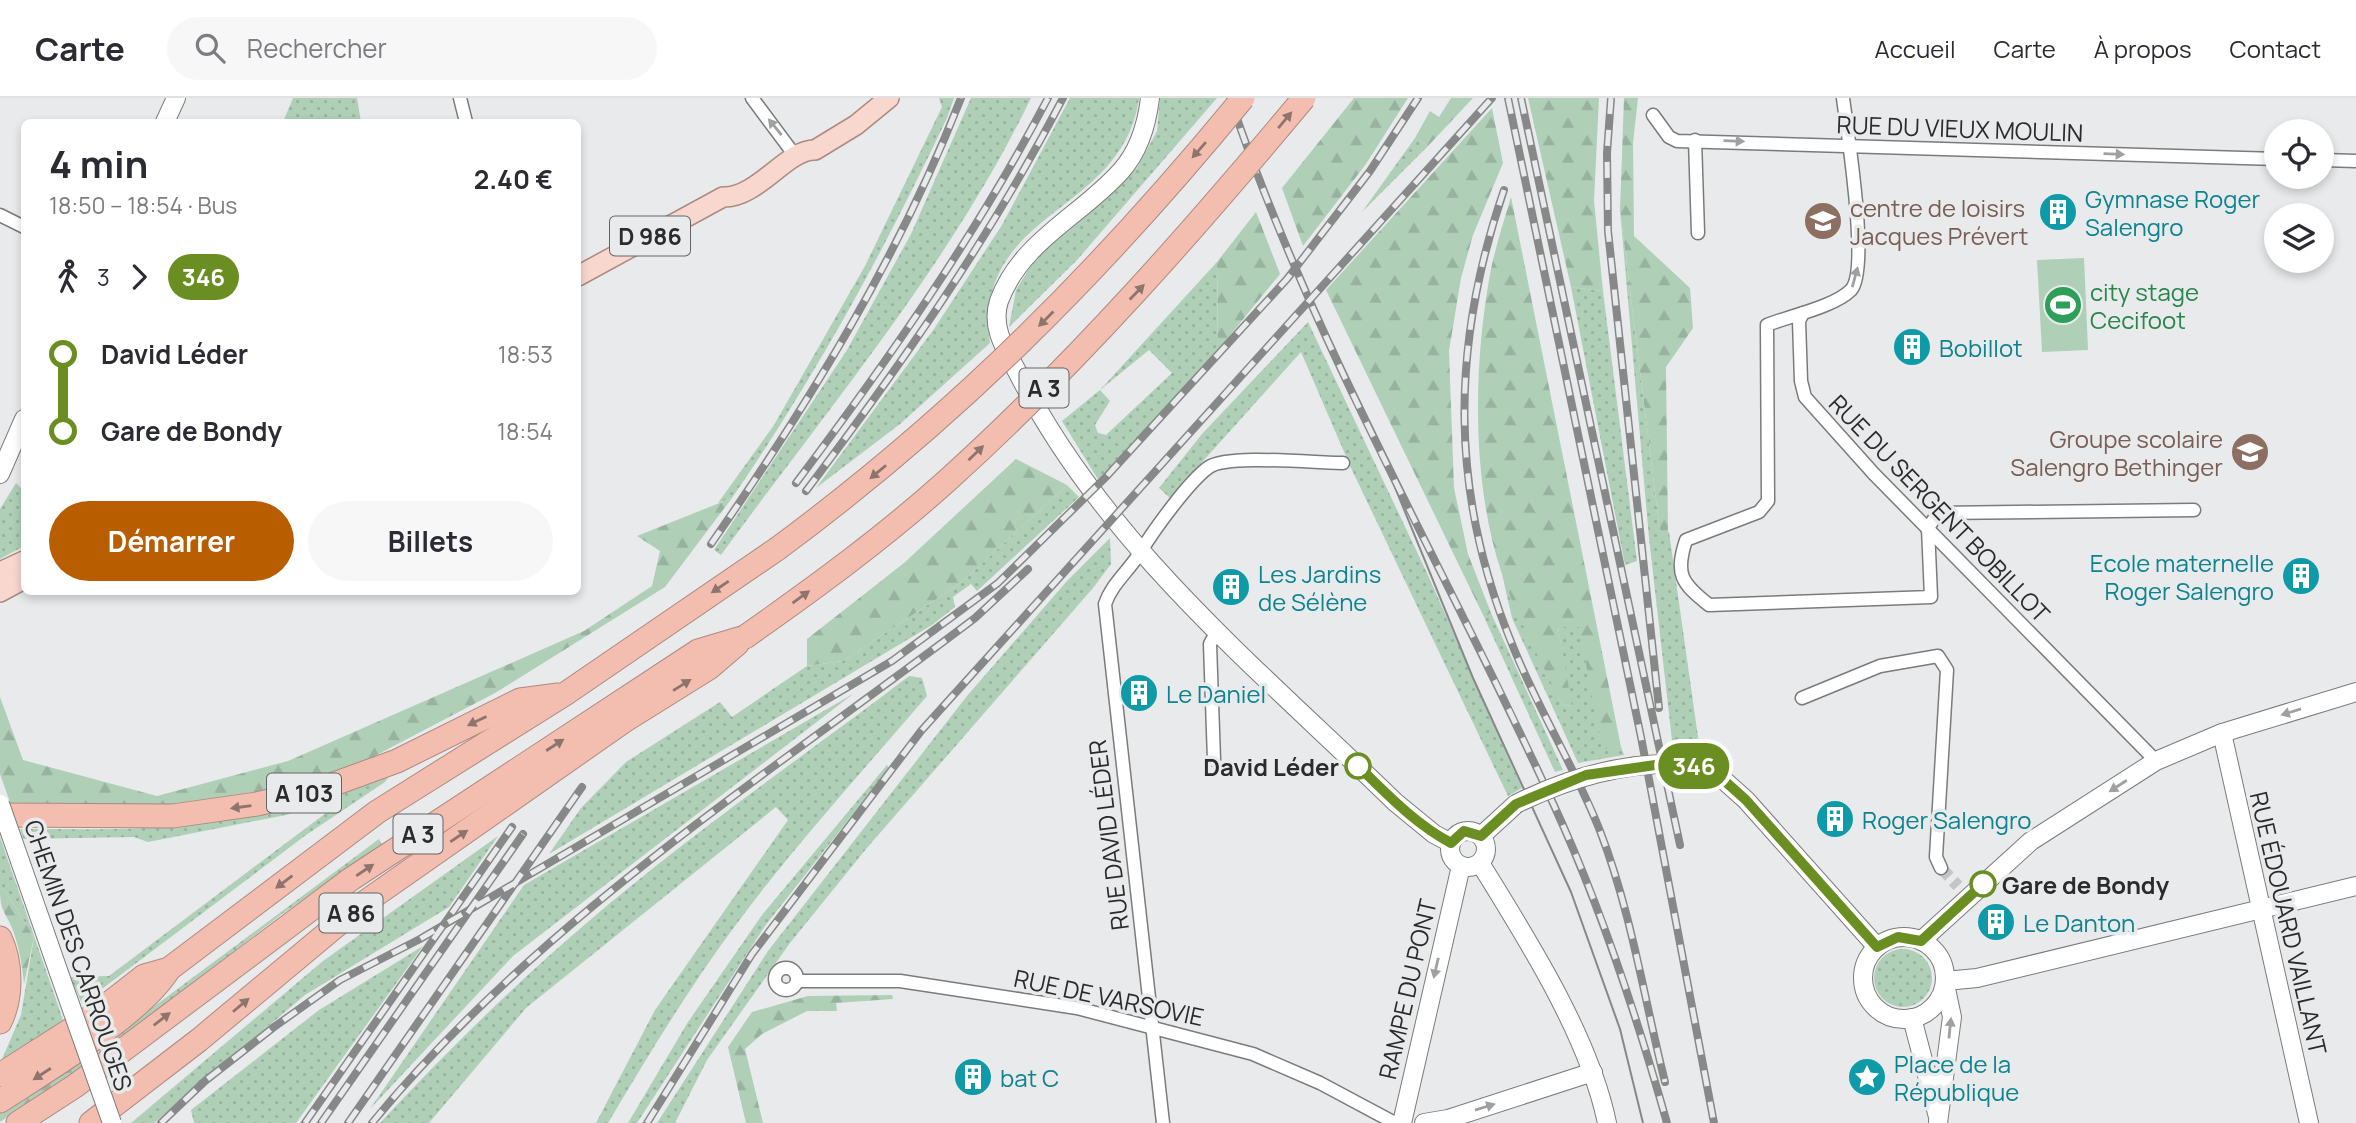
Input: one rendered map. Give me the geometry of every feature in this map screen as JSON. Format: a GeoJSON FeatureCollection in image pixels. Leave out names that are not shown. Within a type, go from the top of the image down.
{"type":"FeatureCollection","features":[{"type":"Feature","properties":{"kind":"highway","name":"A 3"},"geometry":{"type":"LineString","coordinates":[[0,1101],[119,1018],[158,988],[169,969],[377,812],[565,694],[777,549],[902,452],[1024,341],[1142,216],[1243,98]]}},
{"type":"Feature","properties":{"kind":"highway","name":"A 3"},"geometry":{"type":"LineString","coordinates":[[19,1123],[75,1086],[340,887],[421,832],[698,651],[745,637],[853,560],[950,478],[1068,364],[1209,212],[1304,98]]}},
{"type":"Feature","properties":{"kind":"highway","name":"A 86"},"geometry":{"type":"LineString","coordinates":[[91,1123],[199,1040],[361,905],[624,721],[709,668],[745,637]]}},
{"type":"Feature","properties":{"kind":"highway","name":"A 103"},"geometry":{"type":"LineString","coordinates":[[0,815],[173,816],[257,804],[323,788],[397,761],[520,700],[565,694]]}},
{"type":"Feature","properties":{"kind":"highway"},"geometry":{"type":"LineString","coordinates":[[0,938],[9,979],[5,1012],[0,1022]]}},
{"type":"Feature","properties":{"kind":"highway"},"geometry":{"type":"LineString","coordinates":[[0,1075],[94,1015],[144,976],[169,969]]}},
{"type":"Feature","properties":{"kind":"main road","name":"D 986"},"geometry":{"type":"LineString","coordinates":[[581,274],[723,197],[727,189],[773,163],[816,150],[838,137],[882,103]]}},
{"type":"Feature","properties":{"kind":"main road"},"geometry":{"type":"LineString","coordinates":[[0,572],[21,562]]}},
{"type":"Feature","properties":{"kind":"main road"},"geometry":{"type":"LineString","coordinates":[[0,592],[21,581]]}},
{"type":"Feature","properties":{"kind":"street"},"geometry":{"type":"LineString","coordinates":[[166,119],[176,98]]}},
{"type":"Feature","properties":{"kind":"street"},"geometry":{"type":"LineString","coordinates":[[460,98],[465,119]]}},
{"type":"Feature","properties":{"kind":"street"},"geometry":{"type":"LineString","coordinates":[[752,98],[796,157]]}},
{"type":"Feature","properties":{"kind":"street"},"geometry":{"type":"LineString","coordinates":[[1150,98],[1139,143],[1122,170],[1036,245],[1010,275],[998,304],[997,332],[1045,427],[1140,553],[1395,802],[1434,834],[1451,843]]}},
{"type":"Feature","properties":{"kind":"street"},"geometry":{"type":"LineString","coordinates":[[1843,98],[1850,146],[1859,274],[1847,293],[1803,313],[1766,325],[1768,501],[1759,512],[1686,540],[1678,563],[1687,589],[1709,605],[1931,597],[1928,528],[1938,513],[2194,510]]}},
{"type":"Feature","properties":{"kind":"street","name":"RUE DU VIEUX MOULIN"},"geometry":{"type":"LineString","coordinates":[[1653,115],[1669,137],[1677,141],[2264,159]]}},
{"type":"Feature","properties":{"kind":"street"},"geometry":{"type":"LineString","coordinates":[[1695,140],[1698,233]]}},
{"type":"Feature","properties":{"kind":"street"},"geometry":{"type":"LineString","coordinates":[[2334,160],[2356,161]]}},
{"type":"Feature","properties":{"kind":"street"},"geometry":{"type":"LineString","coordinates":[[0,215],[21,226]]}},
{"type":"Feature","properties":{"kind":"street","name":"RUE DU SERGENT BOBILLOT"},"geometry":{"type":"LineString","coordinates":[[1803,313],[1799,333],[1801,381],[1805,397],[1874,474],[2156,761]]}},
{"type":"Feature","properties":{"kind":"street"},"geometry":{"type":"LineString","coordinates":[[0,474],[21,426]]}},
{"type":"Feature","properties":{"kind":"street","name":"RUE DAVID LÉDER"},"geometry":{"type":"LineString","coordinates":[[1163,1123],[1104,618],[1109,592],[1140,553],[1154,528],[1209,467],[1231,460],[1343,463]]}},
{"type":"Feature","properties":{"kind":"street"},"geometry":{"type":"LineString","coordinates":[[1214,760],[1210,644],[1217,631]]}},
{"type":"Feature","properties":{"kind":"street"},"geometry":{"type":"LineString","coordinates":[[1802,698],[1880,666],[1938,656],[1947,670],[1936,858],[1941,868]]}},
{"type":"Feature","properties":{"kind":"street"},"geometry":{"type":"LineString","coordinates":[[1921,941],[1962,892],[2031,841],[2156,761],[2222,733],[2356,692]]}},
{"type":"Feature","properties":{"kind":"street","name":"RUE ÉDOUARD VAILLANT"},"geometry":{"type":"LineString","coordinates":[[2222,733],[2309,1123]]}},
{"type":"Feature","properties":{"kind":"street"},"geometry":{"type":"LineString","coordinates":[[1481,836],[1516,804],[1552,786],[1602,771],[1648,764],[1687,764],[1718,775],[1746,800],[1877,947]]}},
{"type":"Feature","properties":{"kind":"street","name":"CHEMIN DES CARROUGES"},"geometry":{"type":"LineString","coordinates":[[0,804],[112,1123]]}},
{"type":"Feature","properties":{"kind":"street"},"geometry":{"type":"LineString","coordinates":[[1464,831],[1481,836],[1486,846],[1480,863],[1471,867],[1461,866],[1451,854],[1451,843],[1464,831]]}},
{"type":"Feature","properties":{"kind":"street"},"geometry":{"type":"LineString","coordinates":[[1480,863],[1529,944],[1593,1072],[1606,1123]]}},
{"type":"Feature","properties":{"kind":"street","name":"RAMPE DU PONT"},"geometry":{"type":"LineString","coordinates":[[1402,1123],[1461,866]]}},
{"type":"Feature","properties":{"kind":"street"},"geometry":{"type":"LineString","coordinates":[[1945,983],[1978,978],[2356,886]]}},
{"type":"Feature","properties":{"kind":"street"},"geometry":{"type":"LineString","coordinates":[[1938,1122],[1952,1017],[1940,957],[1921,941],[1898,937],[1877,947],[1865,968],[1866,992],[1880,1011],[1890,1016],[1912,1018],[1934,1006],[1945,983]]}},
{"type":"Feature","properties":{"kind":"street","name":"RUE DE VARSOVIE"},"geometry":{"type":"LineString","coordinates":[[797,981],[900,981],[1057,1003],[1210,1040],[1276,1063],[1395,1123]]}},
{"type":"Feature","properties":{"kind":"street"},"geometry":{"type":"LineString","coordinates":[[1912,1018],[1938,1122]]}},
{"type":"Feature","properties":{"kind":"street"},"geometry":{"type":"LineString","coordinates":[[1424,1123],[1448,1119],[1593,1072]]}},
{"type":"Feature","properties":{"kind":"green space"},"geometry":{"type":"Polygon","coordinates":[[[293,98],[357,98],[360,119],[284,119],[293,98]]]}},
{"type":"Feature","properties":{"kind":"green space"},"geometry":{"type":"Polygon","coordinates":[[[939,98],[954,98],[923,168],[873,265],[821,359],[763,452],[732,498],[718,503],[774,425],[865,266],[942,107],[939,98]]]}},
{"type":"Feature","properties":{"kind":"green space"},"geometry":{"type":"Polygon","coordinates":[[[971,98],[1031,98],[999,159],[926,276],[721,555],[714,550],[847,350],[911,234],[971,98]]]}},
{"type":"Feature","properties":{"kind":"green space"},"geometry":{"type":"Polygon","coordinates":[[[1070,98],[1139,98],[1127,137],[1106,167],[1025,238],[1003,265],[991,299],[990,343],[900,424],[816,488],[934,329],[1002,225],[1070,98]]]}},
{"type":"Feature","properties":{"kind":"green space"},"geometry":{"type":"Polygon","coordinates":[[[1160,98],[1217,98],[1077,260],[1009,327],[1016,290],[1036,257],[1098,206],[1137,168],[1157,131],[1160,98]]]}},
{"type":"Feature","properties":{"kind":"green space"},"geometry":{"type":"Polygon","coordinates":[[[1354,98],[1408,98],[1366,164],[1303,246],[1282,188],[1354,98]]]}},
{"type":"Feature","properties":{"kind":"green space"},"geometry":{"type":"Polygon","coordinates":[[[1451,98],[1473,98],[1428,146],[1415,138],[1430,111],[1439,117],[1451,98]]]}},
{"type":"Feature","properties":{"kind":"green space"},"geometry":{"type":"Polygon","coordinates":[[[1528,98],[1599,98],[1594,201],[1603,291],[1571,287],[1528,98]]]}},
{"type":"Feature","properties":{"kind":"green space"},"geometry":{"type":"Polygon","coordinates":[[[1624,98],[1638,98],[1633,143],[1634,236],[1690,288],[1693,328],[1666,367],[1668,533],[1660,532],[1620,210],[1624,98]]]}},
{"type":"Feature","properties":{"kind":"green space"},"geometry":{"type":"Polygon","coordinates":[[[1492,108],[1503,163],[1473,235],[1461,278],[1449,351],[1454,488],[1468,554],[1491,613],[1484,617],[1326,290],[1492,108]]]}},
{"type":"Feature","properties":{"kind":"green space"},"geometry":{"type":"Polygon","coordinates":[[[1415,138],[1428,146],[1362,212],[1415,138]]]}},
{"type":"Feature","properties":{"kind":"green space"},"geometry":{"type":"Polygon","coordinates":[[[1511,197],[1621,747],[1602,749],[1579,627],[1558,627],[1572,706],[1562,705],[1515,607],[1492,539],[1480,462],[1478,383],[1491,269],[1511,197]]]}},
{"type":"Feature","properties":{"kind":"green space"},"geometry":{"type":"Polygon","coordinates":[[[1620,210],[1660,532],[1669,532],[1700,751],[1673,749],[1649,538],[1620,210]]]}},
{"type":"Feature","properties":{"kind":"green space"},"geometry":{"type":"Polygon","coordinates":[[[1256,212],[1280,274],[1218,350],[1217,262],[1256,212]]]}},
{"type":"Feature","properties":{"kind":"green space","name":"city stage Cecifoot"},"geometry":{"type":"Polygon","coordinates":[[[2084,258],[2088,350],[2042,352],[2037,260],[2084,258]]]}},
{"type":"Feature","properties":{"kind":"green space"},"geometry":{"type":"Polygon","coordinates":[[[1217,262],[1218,350],[1099,481],[1062,421],[1100,390],[1217,262]],[[1149,350],[1100,390],[1110,401],[1095,425],[1098,433],[1106,435],[1172,373],[1149,350]]]}},
{"type":"Feature","properties":{"kind":"green space"},"geometry":{"type":"Polygon","coordinates":[[[1571,287],[1603,291],[1637,561],[1625,565],[1571,287]]]}},
{"type":"Feature","properties":{"kind":"green space"},"geometry":{"type":"Polygon","coordinates":[[[1308,322],[1427,573],[1522,788],[1508,796],[1351,468],[1301,352],[1170,498],[1159,488],[1202,434],[1308,322]]]}},
{"type":"Feature","properties":{"kind":"green space"},"geometry":{"type":"Polygon","coordinates":[[[1016,459],[1067,485],[962,582],[843,661],[807,666],[807,639],[904,563],[1016,459]]]}},
{"type":"Feature","properties":{"kind":"green space"},"geometry":{"type":"Polygon","coordinates":[[[16,483],[21,488],[21,548],[0,559],[0,509],[16,483]]]}},
{"type":"Feature","properties":{"kind":"green space"},"geometry":{"type":"Polygon","coordinates":[[[1067,485],[1079,497],[977,591],[971,584],[953,597],[955,607],[932,625],[549,854],[581,808],[626,762],[720,702],[732,717],[807,666],[843,661],[962,582],[1067,485]]]}},
{"type":"Feature","properties":{"kind":"green space"},"geometry":{"type":"Polygon","coordinates":[[[732,498],[665,587],[495,693],[346,771],[251,796],[148,810],[11,805],[0,774],[0,697],[23,760],[157,796],[288,761],[584,631],[652,586],[660,551],[637,536],[732,498]]]}},
{"type":"Feature","properties":{"kind":"green space"},"geometry":{"type":"Polygon","coordinates":[[[1110,538],[1111,564],[1093,588],[866,849],[790,943],[707,1060],[675,1123],[657,1123],[768,951],[967,696],[1067,581],[1110,538]]]}},
{"type":"Feature","properties":{"kind":"green space"},"geometry":{"type":"Polygon","coordinates":[[[1502,574],[1562,705],[1571,706],[1558,627],[1580,627],[1602,748],[1621,747],[1624,755],[1578,763],[1512,618],[1502,574]]]}},
{"type":"Feature","properties":{"kind":"green space"},"geometry":{"type":"Polygon","coordinates":[[[1491,613],[1563,770],[1555,772],[1484,617],[1491,613]]]}},
{"type":"Feature","properties":{"kind":"green space"},"geometry":{"type":"Polygon","coordinates":[[[909,676],[922,678],[927,696],[805,838],[735,926],[685,998],[608,1123],[596,1123],[655,1010],[788,820],[776,807],[526,1008],[429,1123],[380,1123],[481,1019],[589,921],[707,826],[909,676]]]}},
{"type":"Feature","properties":{"kind":"green space"},"geometry":{"type":"Polygon","coordinates":[[[853,694],[513,956],[370,1109],[524,885],[853,694]]]}},
{"type":"Feature","properties":{"kind":"green space"},"geometry":{"type":"Polygon","coordinates":[[[887,765],[889,768],[765,926],[637,1123],[628,1123],[688,1022],[762,915],[887,765]]]}},
{"type":"Feature","properties":{"kind":"green space"},"geometry":{"type":"Polygon","coordinates":[[[390,775],[385,782],[306,835],[82,1004],[70,977],[109,976],[334,807],[330,801],[286,815],[148,842],[134,837],[23,839],[20,829],[138,828],[208,823],[277,809],[390,775]]]}},
{"type":"Feature","properties":{"kind":"green space"},"geometry":{"type":"Polygon","coordinates":[[[498,836],[449,907],[305,995],[154,1123],[131,1123],[323,961],[498,836]]]}},
{"type":"Feature","properties":{"kind":"green space"},"geometry":{"type":"Polygon","coordinates":[[[0,837],[63,1020],[0,1064],[21,1015],[34,937],[4,889],[0,890],[0,837]]]}},
{"type":"Feature","properties":{"kind":"green space"},"geometry":{"type":"Polygon","coordinates":[[[379,839],[382,845],[282,914],[100,1055],[98,1048],[379,839]]]}},
{"type":"Feature","properties":{"kind":"green space"},"geometry":{"type":"Polygon","coordinates":[[[4,889],[34,937],[24,984],[17,942],[1,902],[0,890],[4,889]]]}},
{"type":"Feature","properties":{"kind":"green space"},"geometry":{"type":"Polygon","coordinates":[[[423,946],[296,1123],[194,1123],[191,1110],[319,1010],[423,946]]]}},
{"type":"Feature","properties":{"kind":"green space"},"geometry":{"type":"Polygon","coordinates":[[[1903,949],[1914,951],[1927,962],[1932,978],[1930,989],[1919,1002],[1903,1007],[1892,1005],[1879,994],[1874,978],[1876,967],[1887,954],[1903,949]]]}},
{"type":"Feature","properties":{"kind":"green space"},"geometry":{"type":"Polygon","coordinates":[[[892,995],[893,999],[836,1003],[837,1011],[807,1011],[762,1034],[745,1049],[763,1123],[746,1123],[728,1047],[752,1012],[808,996],[892,995]]]}},
{"type":"Feature","properties":{"kind":"green space"},"geometry":{"type":"Polygon","coordinates":[[[79,1061],[82,1068],[0,1122],[0,1112],[79,1061]]]}},
{"type":"Feature","properties":{"kind":"tunnel"},"geometry":{"type":"LineString","coordinates":[[1941,868],[1958,886]]}},
{"type":"Feature","properties":{"kind":"tram line"},"geometry":{"type":"LineString","coordinates":[[1376,441],[1473,678],[1571,892],[1620,1029],[1643,1123]]}},
{"type":"Feature","properties":{"kind":"railway"},"geometry":{"type":"LineString","coordinates":[[711,544],[817,383],[880,273],[936,158],[961,98]]}},
{"type":"Feature","properties":{"kind":"railway"},"geometry":{"type":"LineString","coordinates":[[796,483],[930,295],[991,199],[1048,98]]}},
{"type":"Feature","properties":{"kind":"railway"},"geometry":{"type":"LineString","coordinates":[[806,491],[943,300],[1005,201],[1063,98]]}},
{"type":"Feature","properties":{"kind":"railway"},"geometry":{"type":"LineString","coordinates":[[1230,98],[1263,189],[1340,366],[1511,714],[1569,840],[1616,960],[1667,1123]]}},
{"type":"Feature","properties":{"kind":"railway"},"geometry":{"type":"LineString","coordinates":[[161,1123],[205,1081],[340,980],[420,939],[892,661],[998,583],[1106,477],[1287,279],[1370,171],[1418,98]]}},
{"type":"Feature","properties":{"kind":"railway"},"geometry":{"type":"LineString","coordinates":[[647,1123],[752,954],[921,731],[1492,98]]}},
{"type":"Feature","properties":{"kind":"railway"},"geometry":{"type":"LineString","coordinates":[[1508,98],[1641,737],[1714,1123]]}},
{"type":"Feature","properties":{"kind":"railway"},"geometry":{"type":"LineString","coordinates":[[1521,98],[1680,845]]}},
{"type":"Feature","properties":{"kind":"railway"},"geometry":{"type":"LineString","coordinates":[[1611,98],[1607,153],[1608,231],[1659,708]]}},
{"type":"Feature","properties":{"kind":"railway"},"geometry":{"type":"LineString","coordinates":[[1504,190],[1474,305],[1467,361],[1464,418],[1468,474],[1477,530],[1491,587],[1512,644],[1590,807],[1611,861],[1629,923],[1665,1082]]}},
{"type":"Feature","properties":{"kind":"railway"},"geometry":{"type":"LineString","coordinates":[[372,1123],[437,1050],[507,981],[581,916],[737,794],[975,618],[1028,569]]}},
{"type":"Feature","properties":{"kind":"railway"},"geometry":{"type":"LineString","coordinates":[[348,1123],[582,787]]}},
{"type":"Feature","properties":{"kind":"railway"},"geometry":{"type":"LineString","coordinates":[[305,1123],[512,827]]}},
{"type":"Feature","properties":{"kind":"railway"},"geometry":{"type":"LineString","coordinates":[[321,1123],[523,834]]}},
{"type":"Feature","properties":{"kind":"bus line","name":"346"},"geometry":{"type":"LineString","coordinates":[[1358,766],[1395,802],[1434,834],[1451,843],[1464,831],[1476,832],[1481,836],[1516,804],[1552,786],[1586,775],[1648,764],[1687,764],[1703,768],[1718,775],[1746,800],[1877,947],[1898,937],[1921,941],[1983,884]]}},
{"type":"Feature","properties":{"kind":"place","name":"Gymnase Roger Salengro"},"geometry":{"type":"Point","coordinates":[2058,212]}},
{"type":"Feature","properties":{"kind":"place","name":"centre de loisirs Jacques Prévert"},"geometry":{"type":"Point","coordinates":[1823,221]}},
{"type":"Feature","properties":{"kind":"place","name":"city stage Cecifoot"},"geometry":{"type":"Point","coordinates":[2063,305]}},
{"type":"Feature","properties":{"kind":"place","name":"Bobillot"},"geometry":{"type":"Point","coordinates":[1912,347]}},
{"type":"Feature","properties":{"kind":"place","name":"Groupe scolaire Salengro Bethinger"},"geometry":{"type":"Point","coordinates":[2250,452]}},
{"type":"Feature","properties":{"kind":"place","name":"Ecole maternelle Roger Salengro"},"geometry":{"type":"Point","coordinates":[2301,576]}},
{"type":"Feature","properties":{"kind":"place","name":"Les Jardins de Sélène"},"geometry":{"type":"Point","coordinates":[1231,587]}},
{"type":"Feature","properties":{"kind":"place","name":"Le Daniel"},"geometry":{"type":"Point","coordinates":[1139,693]}},
{"type":"Feature","properties":{"kind":"place","name":"David Léder"},"geometry":{"type":"Point","coordinates":[1358,766]}},
{"type":"Feature","properties":{"kind":"place","name":"Roger Salengro"},"geometry":{"type":"Point","coordinates":[1835,819]}},
{"type":"Feature","properties":{"kind":"place","name":"Gare de Bondy"},"geometry":{"type":"Point","coordinates":[1983,884]}},
{"type":"Feature","properties":{"kind":"place","name":"Le Danton"},"geometry":{"type":"Point","coordinates":[1996,922]}},
{"type":"Feature","properties":{"kind":"place","name":"bat C"},"geometry":{"type":"Point","coordinates":[973,1077]}},
{"type":"Feature","properties":{"kind":"place","name":"Place de la République"},"geometry":{"type":"Point","coordinates":[1867,1077]}}]}
